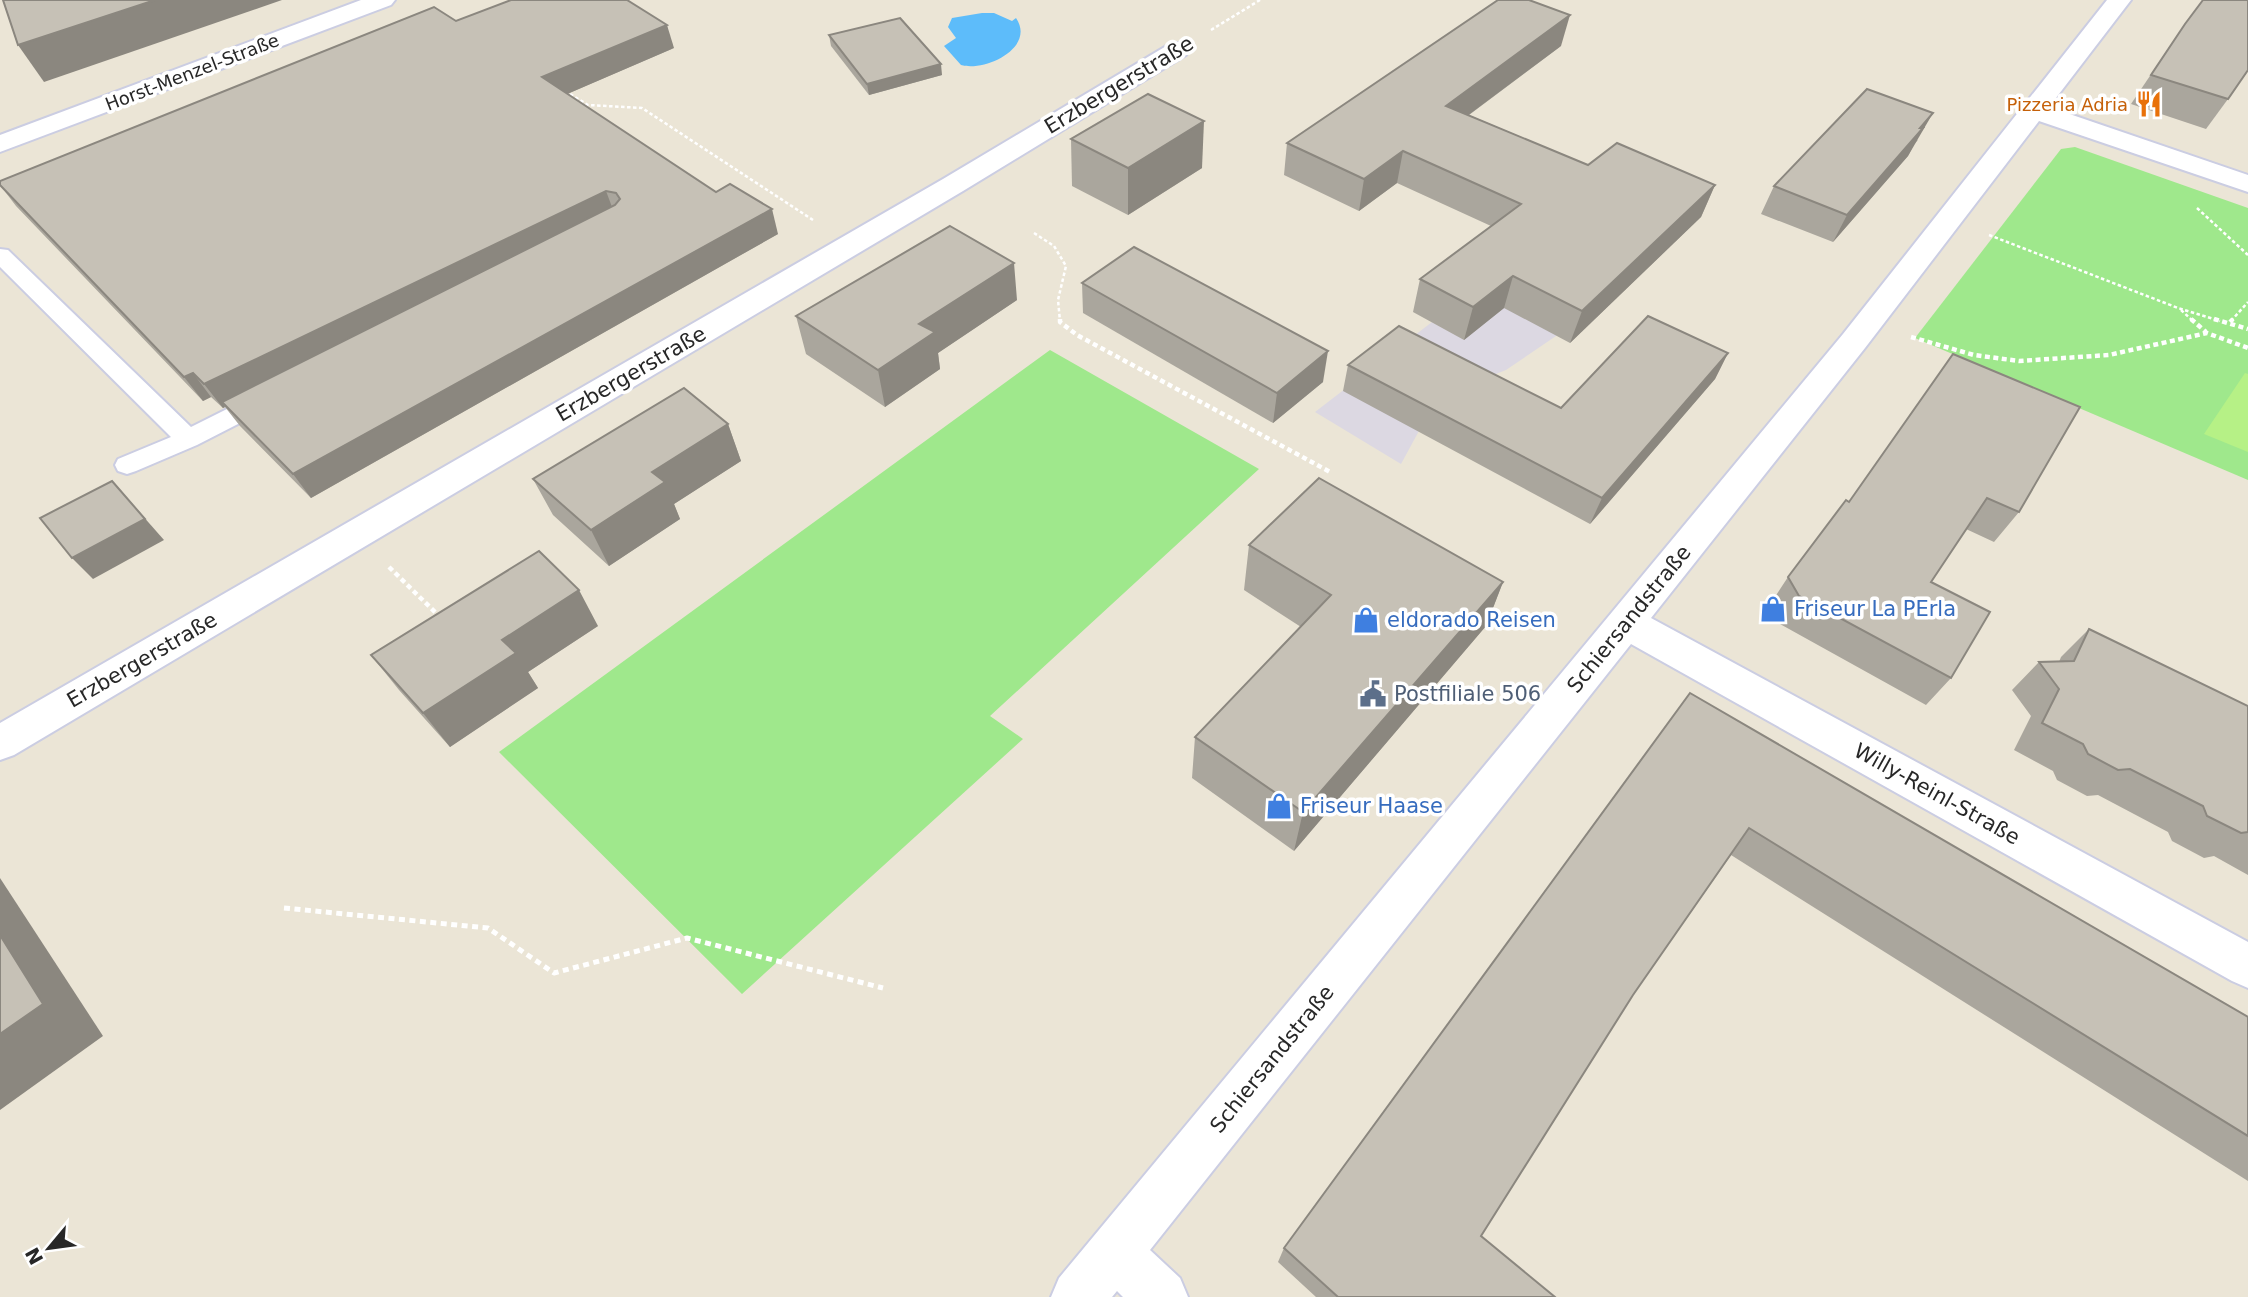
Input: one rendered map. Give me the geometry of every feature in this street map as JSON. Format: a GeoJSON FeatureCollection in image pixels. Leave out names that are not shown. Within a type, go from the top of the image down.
{"type":"FeatureCollection","features":[{"type":"Feature","properties":{"kind":"street","name":"Horst-Menzel-Straße"},"geometry":{"type":"LineString","coordinates":[[0,144],[383,0]]}},
{"type":"Feature","properties":{"kind":"street","name":"Schiersandstraße"},"geometry":{"type":"LineString","coordinates":[[1078,1297],[1854,341],[2119,0]]}},
{"type":"Feature","properties":{"kind":"street","name":"Erzbergerstraße"},"geometry":{"type":"LineString","coordinates":[[0,743],[852,245],[1177,50]]}},
{"type":"Feature","properties":{"kind":"street"},"geometry":{"type":"LineString","coordinates":[[2033,110],[2248,184]]}},
{"type":"Feature","properties":{"kind":"street","name":"Willy-Reinl-Straße"},"geometry":{"type":"LineString","coordinates":[[1626,623],[2248,966]]}},
{"type":"Feature","properties":{"kind":"street"},"geometry":{"type":"LineString","coordinates":[[1115,1253],[1161,1297]]}},
{"type":"Feature","properties":{"kind":"lane"},"geometry":{"type":"LineString","coordinates":[[0,254],[188,439]]}},
{"type":"Feature","properties":{"kind":"lane"},"geometry":{"type":"LineString","coordinates":[[127,465],[188,439],[286,389]]}},
{"type":"Feature","properties":{"kind":"path","name":"Erzbergerstraße"},"geometry":{"type":"LineString","coordinates":[[1177,50],[1260,0]]}},
{"type":"Feature","properties":{"kind":"path"},"geometry":{"type":"LineString","coordinates":[[565,91],[588,105],[642,108],[852,245]]}},
{"type":"Feature","properties":{"kind":"path"},"geometry":{"type":"LineString","coordinates":[[1949,220],[2178,308],[2248,329]]}},
{"type":"Feature","properties":{"kind":"path"},"geometry":{"type":"LineString","coordinates":[[1034,233],[1054,246],[1066,266],[1058,300],[1060,323],[1077,335],[1332,472]]}},
{"type":"Feature","properties":{"kind":"path"},"geometry":{"type":"LineString","coordinates":[[2230,322],[2248,302]]}},
{"type":"Feature","properties":{"kind":"path"},"geometry":{"type":"LineString","coordinates":[[2178,308],[2207,333],[2248,348]]}},
{"type":"Feature","properties":{"kind":"path"},"geometry":{"type":"LineString","coordinates":[[1854,341],[1912,337],[1974,355],[2019,360],[2109,355],[2207,333]]}},
{"type":"Feature","properties":{"kind":"path"},"geometry":{"type":"LineString","coordinates":[[355,535],[450,626]]}},
{"type":"Feature","properties":{"kind":"path"},"geometry":{"type":"LineString","coordinates":[[284,908],[488,928],[554,973],[687,938],[883,988]]}},
{"type":"Feature","properties":{"kind":"shaded area"},"geometry":{"type":"Polygon","coordinates":[[[1528,289],[1580,316],[1506,370],[1483,379],[1420,429],[1401,464],[1315,412],[1432,322],[1464,339],[1528,289]]]}},
{"type":"Feature","properties":{"kind":"green space"},"geometry":{"type":"Polygon","coordinates":[[[2075,147],[2248,208],[2248,480],[1915,338],[2061,149],[2075,147]]]}},
{"type":"Feature","properties":{"kind":"green space"},"geometry":{"type":"Polygon","coordinates":[[[1050,350],[1259,469],[990,716],[1023,739],[742,994],[499,752],[1050,350]]]}},
{"type":"Feature","properties":{"kind":"green space"},"geometry":{"type":"Polygon","coordinates":[[[2245,373],[2248,374],[2248,452],[2204,434],[2245,373]]]}},
{"type":"Feature","properties":{"kind":"water"},"geometry":{"type":"Polygon","coordinates":[[[994,13],[1012,21],[1016,18],[1020,29],[1019,39],[1014,47],[995,61],[983,65],[961,65],[944,46],[956,38],[948,27],[952,18],[994,13]]]}},
{"type":"Feature","properties":{"kind":"building"},"geometry":{"type":"Polygon","coordinates":[[[3,0],[155,0],[18,45],[3,0]]]}},
{"type":"Feature","properties":{"kind":"building"},"geometry":{"type":"Polygon","coordinates":[[[511,0],[627,0],[667,25],[542,77],[716,192],[730,184],[772,209],[293,474],[222,402],[615,205],[620,199],[616,193],[606,191],[204,384],[193,373],[184,377],[0,185],[0,181],[434,7],[456,21],[511,0]]]}},
{"type":"Feature","properties":{"kind":"building"},"geometry":{"type":"Polygon","coordinates":[[[1498,0],[1529,0],[1570,15],[1446,106],[1588,165],[1617,143],[1715,185],[1582,311],[1513,276],[1473,307],[1420,279],[1521,204],[1403,151],[1364,179],[1287,143],[1498,0]]]}},
{"type":"Feature","properties":{"kind":"building"},"geometry":{"type":"Polygon","coordinates":[[[2203,0],[2248,0],[2248,70],[2228,99],[2151,75],[2203,0]]]}},
{"type":"Feature","properties":{"kind":"building"},"geometry":{"type":"Polygon","coordinates":[[[900,18],[941,64],[867,84],[829,35],[900,18]]]}},
{"type":"Feature","properties":{"kind":"building"},"geometry":{"type":"Polygon","coordinates":[[[1867,89],[1933,113],[1847,215],[1774,186],[1867,89]]]}},
{"type":"Feature","properties":{"kind":"building"},"geometry":{"type":"Polygon","coordinates":[[[1148,94],[1204,121],[1128,168],[1071,139],[1148,94]]]}},
{"type":"Feature","properties":{"kind":"building"},"geometry":{"type":"Polygon","coordinates":[[[950,226],[1014,263],[919,324],[935,332],[878,370],[796,316],[950,226]]]}},
{"type":"Feature","properties":{"kind":"building"},"geometry":{"type":"Polygon","coordinates":[[[1134,247],[1328,351],[1277,393],[1082,283],[1134,247]]]}},
{"type":"Feature","properties":{"kind":"building"},"geometry":{"type":"Polygon","coordinates":[[[1648,316],[1728,353],[1602,498],[1348,365],[1399,326],[1561,408],[1648,316]]]}},
{"type":"Feature","properties":{"kind":"building"},"geometry":{"type":"Polygon","coordinates":[[[1953,354],[2080,407],[2019,512],[1987,498],[1931,582],[1990,612],[1951,678],[1799,596],[1788,577],[1846,500],[1849,502],[1953,354]]]}},
{"type":"Feature","properties":{"kind":"building"},"geometry":{"type":"Polygon","coordinates":[[[684,388],[728,424],[652,472],[665,482],[591,530],[533,479],[684,388]]]}},
{"type":"Feature","properties":{"kind":"building"},"geometry":{"type":"Polygon","coordinates":[[[1319,478],[1503,582],[1303,812],[1195,737],[1331,595],[1249,545],[1319,478]]]}},
{"type":"Feature","properties":{"kind":"building"},"geometry":{"type":"Polygon","coordinates":[[[112,481],[145,519],[72,558],[40,518],[112,481]]]}},
{"type":"Feature","properties":{"kind":"building"},"geometry":{"type":"Polygon","coordinates":[[[539,551],[579,590],[502,640],[516,653],[423,713],[371,655],[539,551]]]}},
{"type":"Feature","properties":{"kind":"building"},"geometry":{"type":"Polygon","coordinates":[[[2089,629],[2248,706],[2248,832],[2241,833],[2207,816],[2203,806],[2130,769],[2118,770],[2088,754],[2083,744],[2042,723],[2059,689],[2039,662],[2074,661],[2089,629]]]}},
{"type":"Feature","properties":{"kind":"building"},"geometry":{"type":"Polygon","coordinates":[[[1690,693],[2248,1017],[2248,1136],[1749,828],[1633,995],[1481,1236],[1555,1297],[1338,1297],[1284,1248],[1690,693]]]}},
{"type":"Feature","properties":{"kind":"building"},"geometry":{"type":"Polygon","coordinates":[[[0,935],[43,1004],[0,1034],[0,935]]]}},
{"type":"Feature","properties":{"kind":"place","name":"Pizzeria Adria"},"geometry":{"type":"Point","coordinates":[2149,104]}},
{"type":"Feature","properties":{"kind":"place","name":"Friseur La PErla"},"geometry":{"type":"Point","coordinates":[1773,609]}},
{"type":"Feature","properties":{"kind":"place","name":"eldorado Reisen"},"geometry":{"type":"Point","coordinates":[1366,620]}},
{"type":"Feature","properties":{"kind":"place","name":"Postfiliale 506"},"geometry":{"type":"Point","coordinates":[1373,694]}},
{"type":"Feature","properties":{"kind":"place","name":"Friseur Haase"},"geometry":{"type":"Point","coordinates":[1279,806]}}]}
